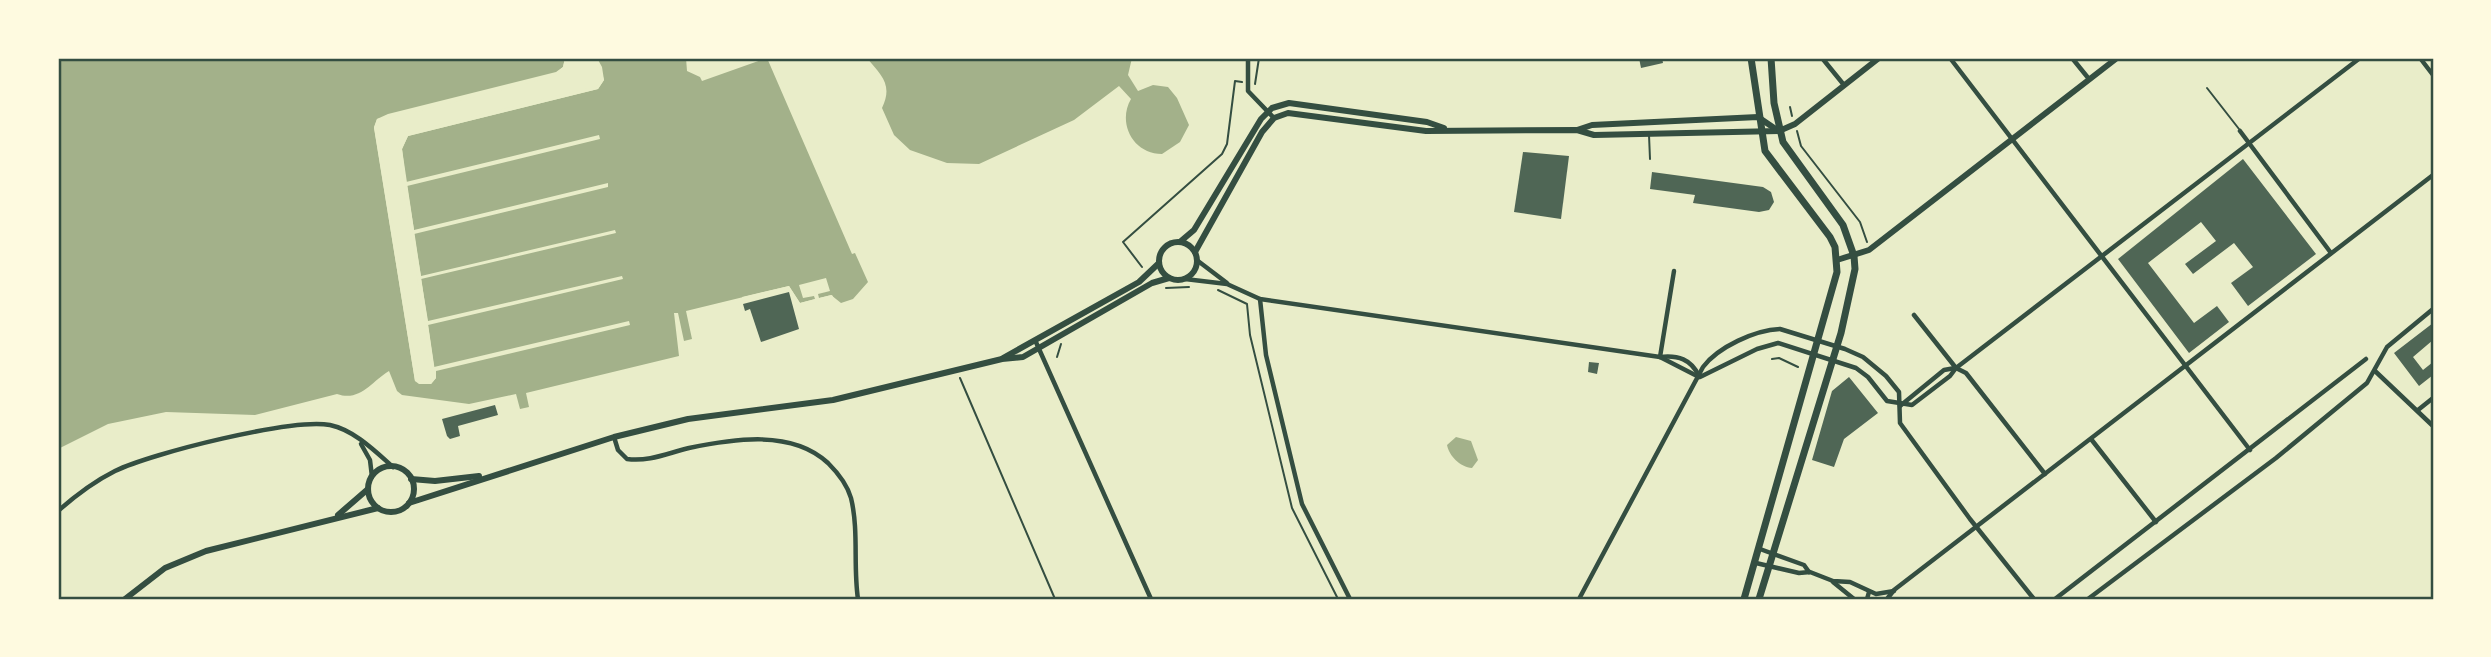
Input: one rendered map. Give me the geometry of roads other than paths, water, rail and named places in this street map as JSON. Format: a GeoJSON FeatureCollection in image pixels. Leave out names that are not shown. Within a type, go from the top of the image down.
{"type":"FeatureCollection","features":[{"type":"Feature","properties":{"kind":"main road"},"geometry":{"type":"LineString","coordinates":[[1744,599],[1837,272],[1835,247],[1825,228],[1765,151],[1751,58]]}},
{"type":"Feature","properties":{"kind":"main road"},"geometry":{"type":"LineString","coordinates":[[1759,599],[1841,333],[1855,274],[1854,256],[1843,225],[1798,165],[1779,131],[1771,58]]}},
{"type":"Feature","properties":{"kind":"main road"},"geometry":{"type":"LineString","coordinates":[[1195,252],[1274,118],[1288,113],[1426,131],[1577,130],[1594,135],[1779,131],[1795,124],[1879,58]]}},
{"type":"Feature","properties":{"kind":"main road"},"geometry":{"type":"LineString","coordinates":[[1837,260],[1869,250],[2118,58]]}},
{"type":"Feature","properties":{"kind":"main road"},"geometry":{"type":"LineString","coordinates":[[1002,359],[1147,275],[1159,263],[1164,248],[1181,242],[1194,230],[1267,112],[1283,103],[1427,122],[1450,130]]}},
{"type":"Feature","properties":{"kind":"main road"},"geometry":{"type":"LineString","coordinates":[[1577,130],[1592,125],[1758,117],[1779,131]]}},
{"type":"Feature","properties":{"kind":"main road"},"geometry":{"type":"LineString","coordinates":[[125,599],[164,568],[206,551],[378,508],[395,512],[409,503],[614,437],[727,411],[833,400],[1002,359],[1023,357],[1152,283],[1169,278],[1185,279],[1194,272],[1198,261],[1195,252],[1181,242]]}},
{"type":"Feature","properties":{"kind":"main road"},"geometry":{"type":"LineString","coordinates":[[1159,263],[1169,278]]}},
{"type":"Feature","properties":{"kind":"main road"},"geometry":{"type":"LineString","coordinates":[[378,508],[370,500],[368,489],[372,477],[381,469],[393,467],[402,470],[411,479],[413,491],[409,503]]}},
{"type":"Feature","properties":{"kind":"main road"},"geometry":{"type":"LineString","coordinates":[[411,479],[435,481],[491,475]]}},
{"type":"Feature","properties":{"kind":"main road"},"geometry":{"type":"LineString","coordinates":[[333,519],[368,489]]}},
{"type":"Feature","properties":{"kind":"street"},"geometry":{"type":"LineString","coordinates":[[1248,58],[1248,91],[1274,118]]}},
{"type":"Feature","properties":{"kind":"street"},"geometry":{"type":"LineString","coordinates":[[1822,58],[1844,85]]}},
{"type":"Feature","properties":{"kind":"street"},"geometry":{"type":"LineString","coordinates":[[1950,58],[2250,450]]}},
{"type":"Feature","properties":{"kind":"street"},"geometry":{"type":"LineString","coordinates":[[2072,58],[2089,79]]}},
{"type":"Feature","properties":{"kind":"street"},"geometry":{"type":"LineString","coordinates":[[1900,406],[1944,370],[1955,368],[2360,58]]}},
{"type":"Feature","properties":{"kind":"street"},"geometry":{"type":"LineString","coordinates":[[2420,58],[2433,75]]}},
{"type":"Feature","properties":{"kind":"street"},"geometry":{"type":"LineString","coordinates":[[2240,131],[2331,253]]}},
{"type":"Feature","properties":{"kind":"street"},"geometry":{"type":"LineString","coordinates":[[1887,599],[1894,590],[2433,175]]}},
{"type":"Feature","properties":{"kind":"street"},"geometry":{"type":"LineString","coordinates":[[1198,261],[1227,284],[1259,299],[1675,356],[1695,367],[1700,377]]}},
{"type":"Feature","properties":{"kind":"street"},"geometry":{"type":"LineString","coordinates":[[1660,356],[1674,271]]}},
{"type":"Feature","properties":{"kind":"street"},"geometry":{"type":"LineString","coordinates":[[1185,279],[1227,284]]}},
{"type":"Feature","properties":{"kind":"street"},"geometry":{"type":"LineString","coordinates":[[1259,299],[1267,360],[1302,505],[1350,599]]}},
{"type":"Feature","properties":{"kind":"street"},"geometry":{"type":"LineString","coordinates":[[2088,599],[2276,458],[2367,383],[2392,341],[2433,309]]}},
{"type":"Feature","properties":{"kind":"street"},"geometry":{"type":"LineString","coordinates":[[1914,315],[1955,368],[1966,373],[2045,474]]}},
{"type":"Feature","properties":{"kind":"street"},"geometry":{"type":"LineString","coordinates":[[1579,599],[1709,360],[1726,348],[1770,330],[1794,332],[1837,345],[1863,357],[1886,376],[1899,392],[1900,423],[2034,599]]}},
{"type":"Feature","properties":{"kind":"street"},"geometry":{"type":"LineString","coordinates":[[1035,340],[1152,599]]}},
{"type":"Feature","properties":{"kind":"street"},"geometry":{"type":"LineString","coordinates":[[1700,377],[1767,344],[1778,343],[1863,372],[1887,401],[1900,406]]}},
{"type":"Feature","properties":{"kind":"street"},"geometry":{"type":"LineString","coordinates":[[1660,356],[1700,377]]}},
{"type":"Feature","properties":{"kind":"street"},"geometry":{"type":"LineString","coordinates":[[2055,599],[2365,359]]}},
{"type":"Feature","properties":{"kind":"street"},"geometry":{"type":"LineString","coordinates":[[2375,371],[2433,426]]}},
{"type":"Feature","properties":{"kind":"street"},"geometry":{"type":"LineString","coordinates":[[2418,410],[2433,398]]}},
{"type":"Feature","properties":{"kind":"street"},"geometry":{"type":"LineString","coordinates":[[58,511],[117,470],[191,446],[301,425],[333,426],[359,440],[393,467]]}},
{"type":"Feature","properties":{"kind":"street"},"geometry":{"type":"LineString","coordinates":[[614,437],[618,450],[627,460],[741,441],[779,440],[800,446],[821,457],[836,471],[850,496],[859,599]]}},
{"type":"Feature","properties":{"kind":"street"},"geometry":{"type":"LineString","coordinates":[[2091,439],[2156,522]]}},
{"type":"Feature","properties":{"kind":"street"},"geometry":{"type":"LineString","coordinates":[[359,440],[370,460],[372,477]]}},
{"type":"Feature","properties":{"kind":"street"},"geometry":{"type":"LineString","coordinates":[[1760,549],[1804,565],[1810,572]]}},
{"type":"Feature","properties":{"kind":"street"},"geometry":{"type":"LineString","coordinates":[[1756,563],[1799,573],[1810,572],[1833,581],[1850,582],[1876,594],[1894,590]]}},
{"type":"Feature","properties":{"kind":"street"},"geometry":{"type":"LineString","coordinates":[[1833,581],[1854,599]]}},
{"type":"Feature","properties":{"kind":"street"},"geometry":{"type":"LineString","coordinates":[[1867,599],[1869,592]]}},
{"type":"Feature","properties":{"kind":"lane"},"geometry":{"type":"LineString","coordinates":[[2207,88],[2240,131]]}},
{"type":"Feature","properties":{"kind":"lane"},"geometry":{"type":"LineString","coordinates":[[1649,133],[1650,159]]}}]}
